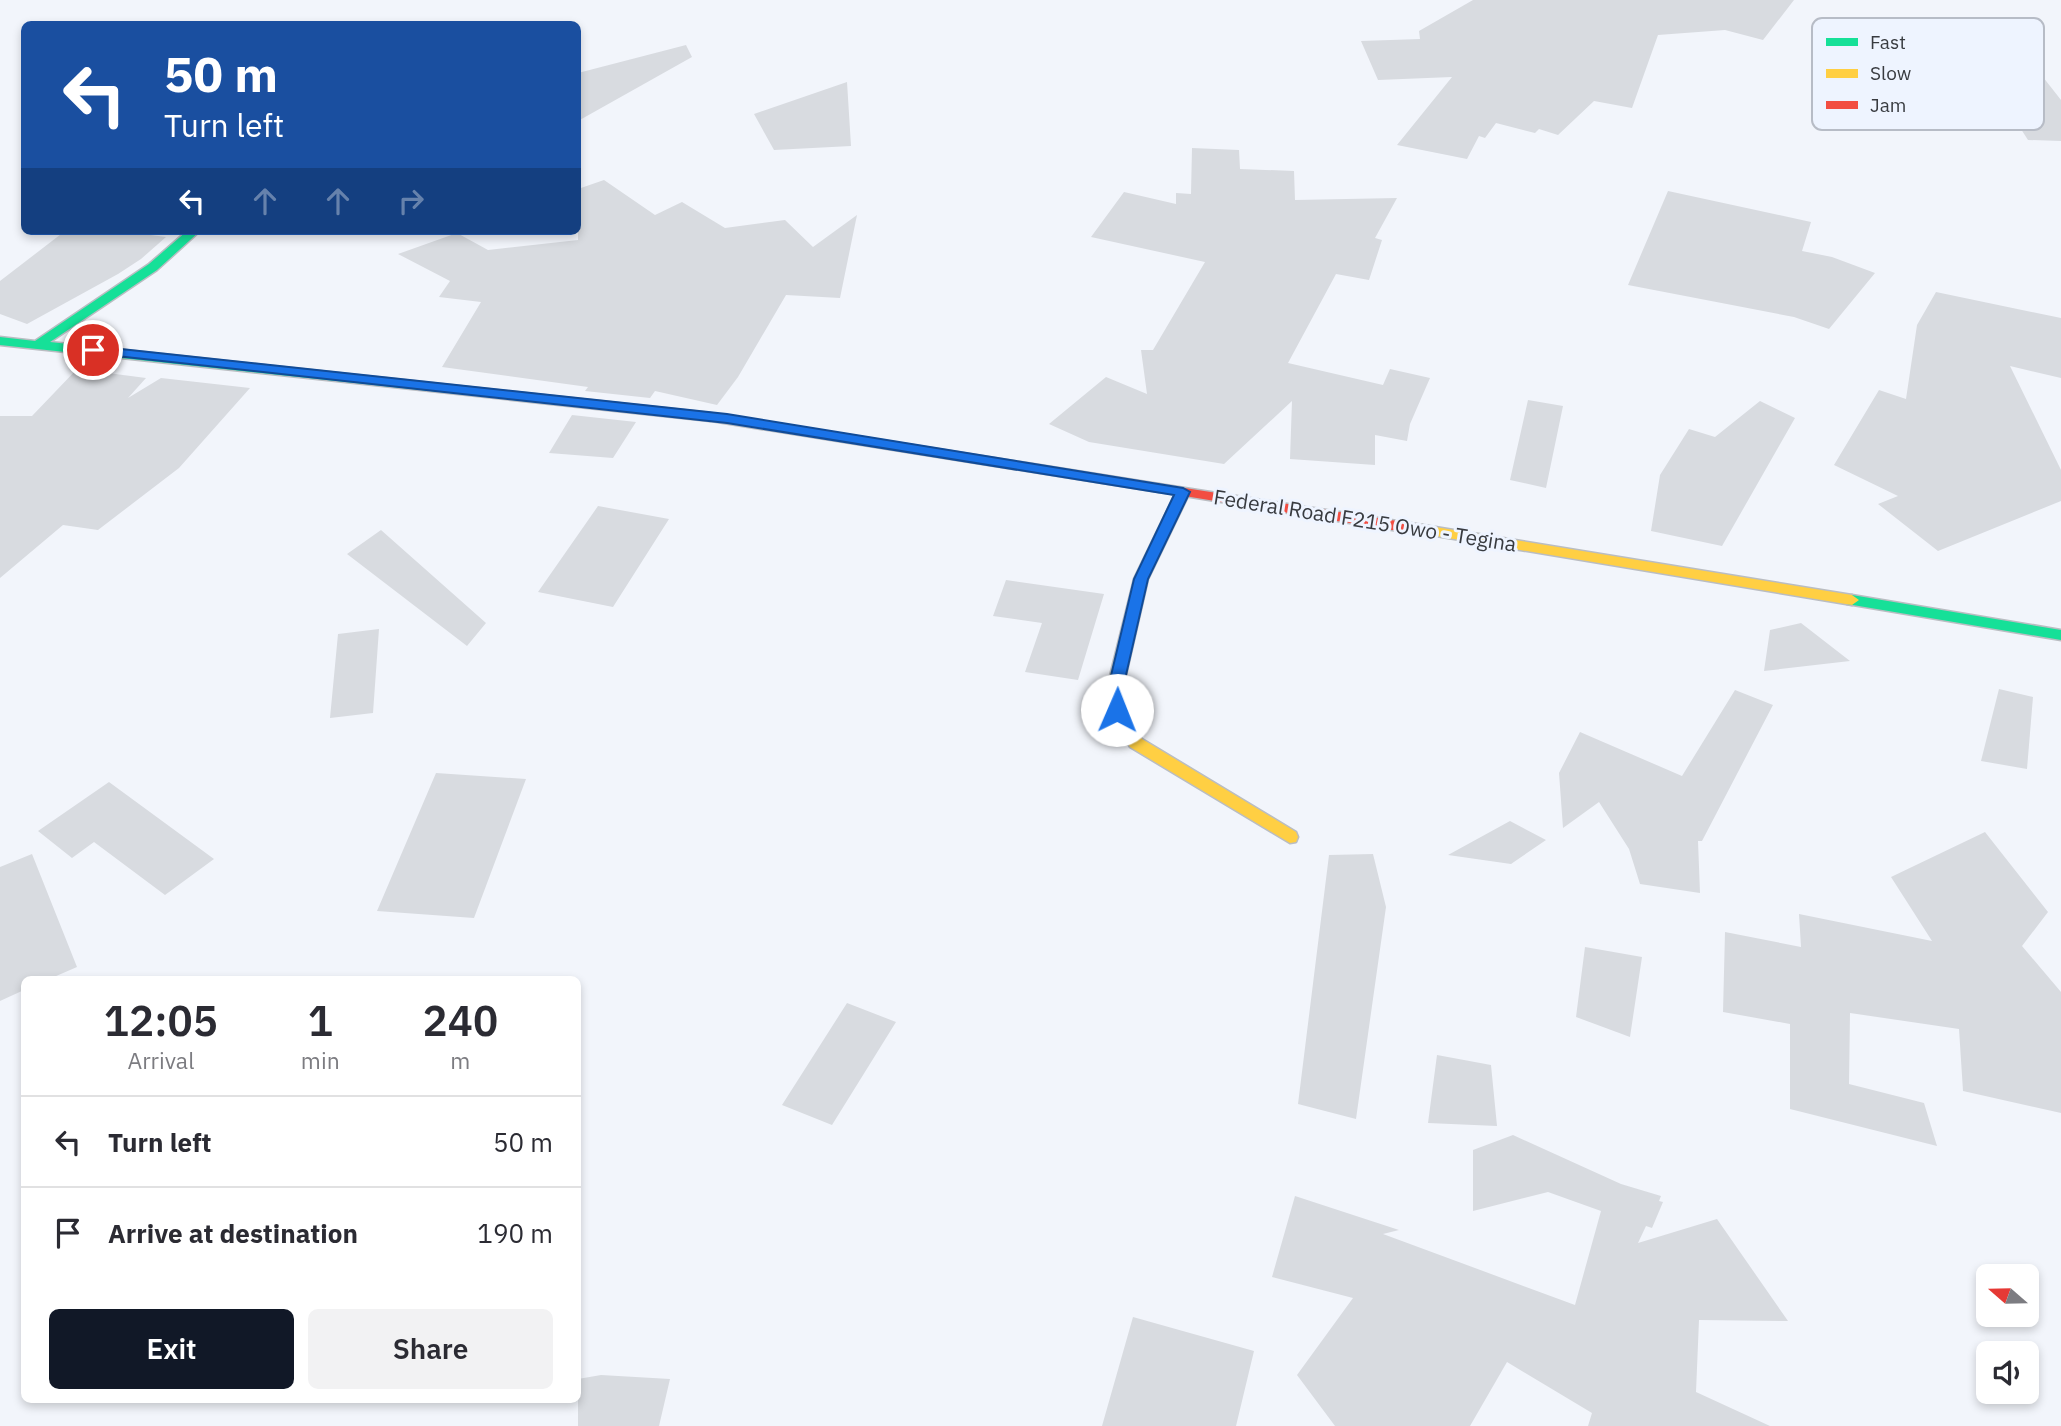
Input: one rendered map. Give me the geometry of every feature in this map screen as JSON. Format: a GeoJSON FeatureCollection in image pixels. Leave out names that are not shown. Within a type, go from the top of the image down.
{"type":"FeatureCollection","features":[{"type":"Feature","properties":{"kind":"main road"},"geometry":{"type":"LineString","coordinates":[[39,344],[153,267],[189,235]]}},
{"type":"Feature","properties":{"kind":"main road","name":"Federal Road F215 Owo - Tegina"},"geometry":{"type":"LineString","coordinates":[[0,341],[727,419],[1602,558],[2061,635]]}},
{"type":"Feature","properties":{"kind":"main road"},"geometry":{"type":"LineString","coordinates":[[1183,492],[1141,579],[1115,688],[1117,710],[1136,743],[1290,837]]}},
{"type":"Feature","properties":{"kind":"building"},"geometry":{"type":"Polygon","coordinates":[[[1473,0],[1794,0],[1763,40],[1725,30],[1658,35],[1632,108],[1594,101],[1558,135],[1539,129],[1535,133],[1496,123],[1485,138],[1479,136],[1467,159],[1397,145],[1452,77],[1378,80],[1361,41],[1420,39],[1419,31],[1473,0]]]}},
{"type":"Feature","properties":{"kind":"building"},"geometry":{"type":"Polygon","coordinates":[[[686,45],[692,57],[581,119],[581,72],[686,45]]]}},
{"type":"Feature","properties":{"kind":"building"},"geometry":{"type":"Polygon","coordinates":[[[2044,78],[2061,100],[2061,141],[2028,140],[2022,130],[2044,130],[2044,78]]]}},
{"type":"Feature","properties":{"kind":"building"},"geometry":{"type":"Polygon","coordinates":[[[847,82],[851,146],[774,150],[754,114],[847,82]]]}},
{"type":"Feature","properties":{"kind":"building"},"geometry":{"type":"Polygon","coordinates":[[[1192,148],[1239,150],[1240,169],[1294,171],[1295,200],[1397,198],[1375,238],[1382,240],[1369,280],[1336,274],[1288,363],[1383,385],[1390,369],[1430,378],[1410,424],[1407,441],[1375,435],[1375,465],[1290,459],[1292,401],[1224,464],[1089,442],[1049,424],[1106,377],[1147,394],[1141,350],[1153,350],[1205,262],[1091,237],[1124,192],[1176,204],[1176,193],[1191,194],[1192,148]]]}},
{"type":"Feature","properties":{"kind":"building"},"geometry":{"type":"Polygon","coordinates":[[[604,180],[655,215],[682,202],[725,228],[785,220],[813,247],[857,215],[840,298],[786,295],[738,377],[717,405],[655,391],[650,398],[585,391],[588,387],[442,367],[481,302],[439,297],[450,281],[398,254],[451,235],[461,235],[488,250],[578,240],[578,235],[581,235],[581,188],[604,180]]]}},
{"type":"Feature","properties":{"kind":"building"},"geometry":{"type":"Polygon","coordinates":[[[1668,191],[1811,222],[1802,251],[1832,257],[1875,273],[1829,329],[1794,317],[1628,285],[1668,191]]]}},
{"type":"Feature","properties":{"kind":"building"},"geometry":{"type":"Polygon","coordinates":[[[60,235],[166,237],[141,259],[118,274],[27,324],[0,314],[0,281],[60,235]]]}},
{"type":"Feature","properties":{"kind":"building"},"geometry":{"type":"Polygon","coordinates":[[[1936,292],[2061,318],[2061,378],[2010,366],[2061,470],[2061,501],[1938,551],[1878,504],[1898,496],[1834,465],[1879,390],[1906,399],[1917,325],[1936,292]]]}},
{"type":"Feature","properties":{"kind":"building"},"geometry":{"type":"Polygon","coordinates":[[[77,369],[146,378],[128,398],[161,378],[250,388],[179,468],[98,530],[63,525],[0,578],[0,416],[32,416],[77,369]]]}},
{"type":"Feature","properties":{"kind":"building"},"geometry":{"type":"Polygon","coordinates":[[[1528,400],[1563,406],[1546,488],[1510,480],[1528,400]]]}},
{"type":"Feature","properties":{"kind":"building"},"geometry":{"type":"Polygon","coordinates":[[[1760,401],[1795,418],[1722,546],[1651,531],[1660,475],[1689,429],[1715,437],[1760,401]]]}},
{"type":"Feature","properties":{"kind":"building"},"geometry":{"type":"Polygon","coordinates":[[[572,415],[636,422],[613,458],[549,453],[572,415]]]}},
{"type":"Feature","properties":{"kind":"building"},"geometry":{"type":"Polygon","coordinates":[[[598,506],[669,519],[613,607],[538,592],[598,506]]]}},
{"type":"Feature","properties":{"kind":"building"},"geometry":{"type":"Polygon","coordinates":[[[381,530],[486,623],[467,646],[347,554],[381,530]]]}},
{"type":"Feature","properties":{"kind":"building"},"geometry":{"type":"Polygon","coordinates":[[[1006,580],[1104,594],[1078,680],[1025,672],[1042,623],[993,616],[1006,580]]]}},
{"type":"Feature","properties":{"kind":"building"},"geometry":{"type":"Polygon","coordinates":[[[1801,623],[1850,661],[1764,671],[1770,630],[1801,623]]]}},
{"type":"Feature","properties":{"kind":"building"},"geometry":{"type":"Polygon","coordinates":[[[379,629],[373,713],[330,718],[338,634],[379,629]]]}},
{"type":"Feature","properties":{"kind":"building"},"geometry":{"type":"Polygon","coordinates":[[[1999,689],[2033,697],[2027,769],[1981,761],[1999,689]]]}},
{"type":"Feature","properties":{"kind":"building"},"geometry":{"type":"Polygon","coordinates":[[[1735,690],[1773,705],[1702,841],[1698,841],[1700,893],[1640,884],[1629,849],[1599,802],[1563,828],[1559,773],[1580,732],[1682,776],[1735,690]]]}},
{"type":"Feature","properties":{"kind":"building"},"geometry":{"type":"Polygon","coordinates":[[[436,773],[526,779],[474,918],[377,911],[436,773]]]}},
{"type":"Feature","properties":{"kind":"building"},"geometry":{"type":"Polygon","coordinates":[[[109,782],[214,859],[165,895],[94,842],[72,858],[38,831],[109,782]]]}},
{"type":"Feature","properties":{"kind":"building"},"geometry":{"type":"Polygon","coordinates":[[[1510,821],[1546,840],[1511,864],[1448,855],[1510,821]]]}},
{"type":"Feature","properties":{"kind":"building"},"geometry":{"type":"Polygon","coordinates":[[[1985,832],[2048,912],[2022,946],[2061,992],[2061,1113],[1963,1091],[1959,1029],[1850,1013],[1849,1084],[1924,1103],[1937,1146],[1790,1109],[1790,1024],[1723,1012],[1725,932],[1801,947],[1799,914],[1932,941],[1891,877],[1985,832]]]}},
{"type":"Feature","properties":{"kind":"building"},"geometry":{"type":"Polygon","coordinates":[[[32,854],[77,967],[56,976],[21,976],[21,991],[0,1001],[0,867],[32,854]]]}},
{"type":"Feature","properties":{"kind":"building"},"geometry":{"type":"Polygon","coordinates":[[[1373,854],[1386,907],[1356,1119],[1298,1104],[1329,855],[1373,854]]]}},
{"type":"Feature","properties":{"kind":"building"},"geometry":{"type":"Polygon","coordinates":[[[1585,947],[1642,957],[1630,1037],[1576,1017],[1585,947]]]}},
{"type":"Feature","properties":{"kind":"building"},"geometry":{"type":"Polygon","coordinates":[[[847,1003],[896,1022],[832,1125],[782,1105],[847,1003]]]}},
{"type":"Feature","properties":{"kind":"building"},"geometry":{"type":"Polygon","coordinates":[[[1437,1055],[1491,1065],[1497,1126],[1428,1123],[1437,1055]]]}},
{"type":"Feature","properties":{"kind":"building"},"geometry":{"type":"Polygon","coordinates":[[[1513,1135],[1621,1184],[1661,1196],[1659,1201],[1663,1202],[1652,1228],[1646,1226],[1638,1243],[1717,1219],[1788,1321],[1699,1320],[1696,1392],[1770,1426],[1588,1426],[1592,1413],[1507,1362],[1470,1426],[1335,1426],[1297,1375],[1353,1298],[1272,1277],[1295,1196],[1399,1230],[1383,1234],[1575,1305],[1601,1211],[1548,1192],[1473,1211],[1473,1150],[1513,1135]]]}},
{"type":"Feature","properties":{"kind":"building"},"geometry":{"type":"Polygon","coordinates":[[[1133,1317],[1254,1351],[1236,1426],[1102,1426],[1133,1317]]]}},
{"type":"Feature","properties":{"kind":"building"},"geometry":{"type":"Polygon","coordinates":[[[601,1375],[670,1379],[659,1426],[578,1426],[581,1378],[601,1375]]]}},
{"type":"Feature","properties":{"kind":"traffic: fast"},"geometry":{"type":"LineString","coordinates":[[39,344],[153,267],[189,235]]}},
{"type":"Feature","properties":{"kind":"traffic: fast"},"geometry":{"type":"LineString","coordinates":[[0,341],[710,417]]}},
{"type":"Feature","properties":{"kind":"traffic: fast"},"geometry":{"type":"LineString","coordinates":[[1852,600],[2061,635]]}},
{"type":"Feature","properties":{"kind":"traffic: slow"},"geometry":{"type":"LineString","coordinates":[[710,417],[1159,488]]}},
{"type":"Feature","properties":{"kind":"traffic: slow"},"geometry":{"type":"LineString","coordinates":[[1183,492],[1141,579],[1115,688],[1117,710],[1136,743],[1290,837]]}},
{"type":"Feature","properties":{"kind":"traffic: slow"},"geometry":{"type":"LineString","coordinates":[[1423,530],[1852,600]]}},
{"type":"Feature","properties":{"kind":"traffic: jam"},"geometry":{"type":"LineString","coordinates":[[1159,488],[1423,530]]}},
{"type":"Feature","properties":{"kind":"route"},"geometry":{"type":"LineString","coordinates":[[93,350],[727,419],[1183,492],[1141,579],[1115,688],[1117,710]]}}]}
